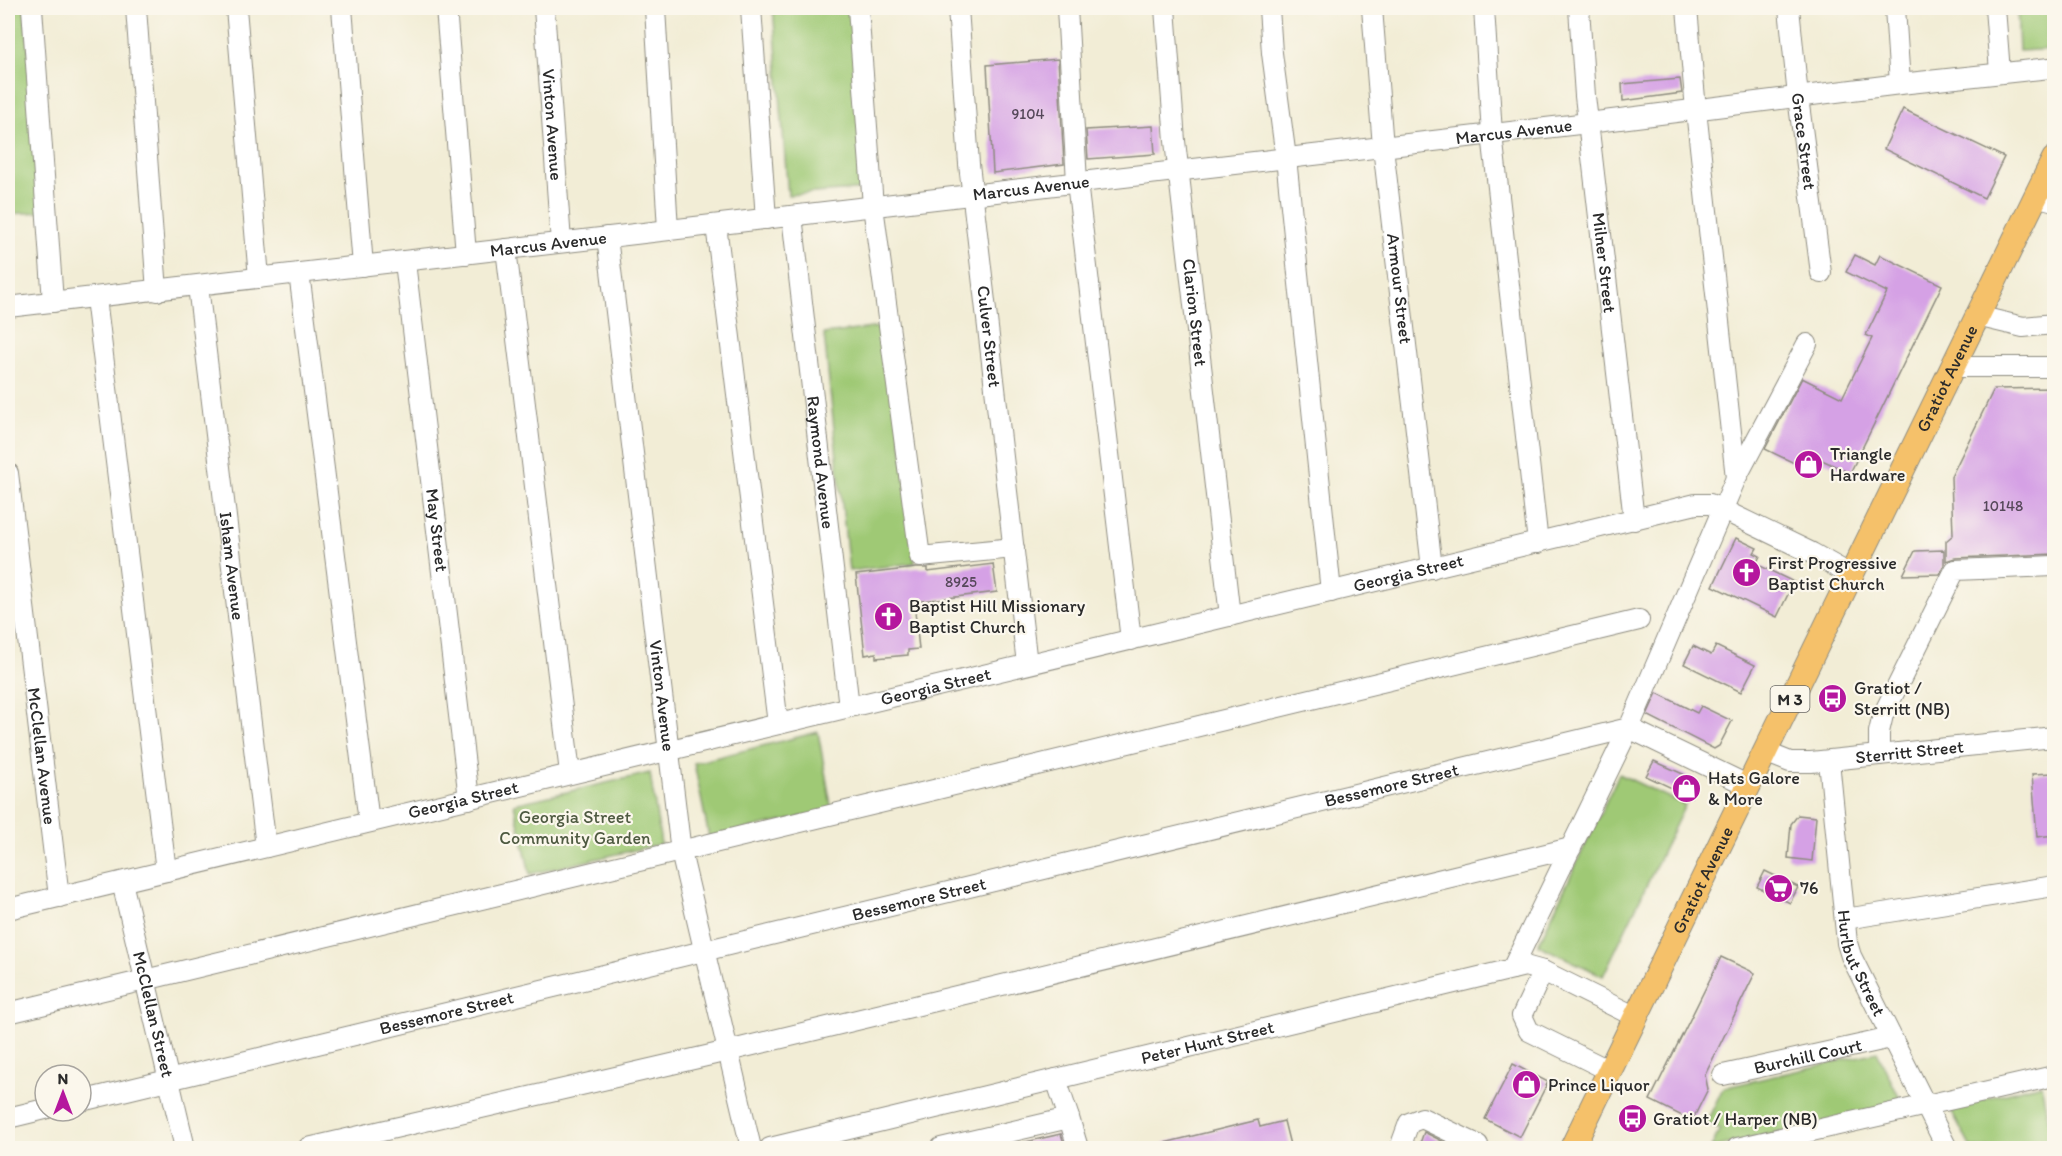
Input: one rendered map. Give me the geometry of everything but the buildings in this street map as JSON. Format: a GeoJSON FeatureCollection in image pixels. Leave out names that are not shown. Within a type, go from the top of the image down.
{"type":"FeatureCollection","features":[{"type":"Feature","properties":{"kind":"main road","name":"Gratiot Avenue"},"geometry":{"type":"LineString","coordinates":[[1572,1149],[1977,316],[2045,198],[2053,163]]}},
{"type":"Feature","properties":{"kind":"street"},"geometry":{"type":"LineString","coordinates":[[32,8],[53,302]]}},
{"type":"Feature","properties":{"kind":"street"},"geometry":{"type":"LineString","coordinates":[[136,8],[157,291]]}},
{"type":"Feature","properties":{"kind":"street"},"geometry":{"type":"LineString","coordinates":[[236,8],[259,278]]}},
{"type":"Feature","properties":{"kind":"street"},"geometry":{"type":"LineString","coordinates":[[342,8],[363,266]]}},
{"type":"Feature","properties":{"kind":"street"},"geometry":{"type":"LineString","coordinates":[[446,8],[466,254]]}},
{"type":"Feature","properties":{"kind":"street","name":"Vinton Avenue"},"geometry":{"type":"LineString","coordinates":[[544,8],[561,242]]}},
{"type":"Feature","properties":{"kind":"street"},"geometry":{"type":"LineString","coordinates":[[655,8],[669,230]]}},
{"type":"Feature","properties":{"kind":"street"},"geometry":{"type":"LineString","coordinates":[[751,8],[766,219]]}},
{"type":"Feature","properties":{"kind":"street"},"geometry":{"type":"LineString","coordinates":[[858,8],[873,206],[920,557],[1014,548]]}},
{"type":"Feature","properties":{"kind":"street","name":"Culver Street"},"geometry":{"type":"LineString","coordinates":[[958,8],[972,195],[1027,664]]}},
{"type":"Feature","properties":{"kind":"street"},"geometry":{"type":"LineString","coordinates":[[1067,8],[1077,182],[1131,640]]}},
{"type":"Feature","properties":{"kind":"street","name":"Clarion Street"},"geometry":{"type":"LineString","coordinates":[[1166,8],[1178,171],[1230,616]]}},
{"type":"Feature","properties":{"kind":"street"},"geometry":{"type":"LineString","coordinates":[[1269,8],[1331,592]]}},
{"type":"Feature","properties":{"kind":"street","name":"Armour Street"},"geometry":{"type":"LineString","coordinates":[[1372,8],[1383,147],[1432,568]]}},
{"type":"Feature","properties":{"kind":"street"},"geometry":{"type":"LineString","coordinates":[[1484,8],[1492,134],[1538,543]]}},
{"type":"Feature","properties":{"kind":"street","name":"Milner Street"},"geometry":{"type":"LineString","coordinates":[[1579,8],[1588,123],[1634,519]]}},
{"type":"Feature","properties":{"kind":"street"},"geometry":{"type":"LineString","coordinates":[[1687,8],[1736,478]]}},
{"type":"Feature","properties":{"kind":"street","name":"Grace Street"},"geometry":{"type":"LineString","coordinates":[[1790,8],[1798,97],[1821,273]]}},
{"type":"Feature","properties":{"kind":"street"},"geometry":{"type":"LineString","coordinates":[[1895,8],[1900,84]]}},
{"type":"Feature","properties":{"kind":"street"},"geometry":{"type":"LineString","coordinates":[[1995,8],[2000,72]]}},
{"type":"Feature","properties":{"kind":"street","name":"Marcus Avenue"},"geometry":{"type":"LineString","coordinates":[[8,307],[1588,123],[2000,72],[2055,69]]}},
{"type":"Feature","properties":{"kind":"street","name":"Raymond Avenue"},"geometry":{"type":"LineString","coordinates":[[792,216],[849,706]]}},
{"type":"Feature","properties":{"kind":"street"},"geometry":{"type":"LineString","coordinates":[[716,225],[778,724]]}},
{"type":"Feature","properties":{"kind":"street","name":"Vinton Avenue"},"geometry":{"type":"LineString","coordinates":[[607,237],[681,852],[751,1149]]}},
{"type":"Feature","properties":{"kind":"street"},"geometry":{"type":"LineString","coordinates":[[506,249],[570,773]]}},
{"type":"Feature","properties":{"kind":"street","name":"May Street"},"geometry":{"type":"LineString","coordinates":[[405,262],[469,799]]}},
{"type":"Feature","properties":{"kind":"street"},"geometry":{"type":"LineString","coordinates":[[299,273],[369,822]]}},
{"type":"Feature","properties":{"kind":"street","name":"Isham Avenue"},"geometry":{"type":"LineString","coordinates":[[198,286],[266,848]]}},
{"type":"Feature","properties":{"kind":"street"},"geometry":{"type":"LineString","coordinates":[[96,298],[166,871]]}},
{"type":"Feature","properties":{"kind":"street"},"geometry":{"type":"LineString","coordinates":[[1977,316],[2024,327],[2055,324]]}},
{"type":"Feature","properties":{"kind":"street"},"geometry":{"type":"LineString","coordinates":[[1512,969],[1629,728],[1721,509],[1807,344]]}},
{"type":"Feature","properties":{"kind":"street"},"geometry":{"type":"LineString","coordinates":[[1952,368],[2055,367]]}},
{"type":"Feature","properties":{"kind":"street","name":"McClellan Avenue"},"geometry":{"type":"LineString","coordinates":[[8,472],[59,897]]}},
{"type":"Feature","properties":{"kind":"street","name":"Georgia Street"},"geometry":{"type":"LineString","coordinates":[[8,909],[1696,504],[1710,504],[1721,509],[1812,553],[1851,575]]}},
{"type":"Feature","properties":{"kind":"street"},"geometry":{"type":"LineString","coordinates":[[1879,755],[1879,732],[1883,715],[1955,570],[2055,566]]}},
{"type":"Feature","properties":{"kind":"street"},"geometry":{"type":"LineString","coordinates":[[8,1013],[1639,620]]}},
{"type":"Feature","properties":{"kind":"street"},"geometry":{"type":"LineString","coordinates":[[1629,728],[1749,786]]}},
{"type":"Feature","properties":{"kind":"street","name":"Bessemore Street"},"geometry":{"type":"LineString","coordinates":[[93,1098],[1629,728]]}},
{"type":"Feature","properties":{"kind":"street","name":"Sterritt Street"},"geometry":{"type":"LineString","coordinates":[[1765,752],[1790,762],[1829,760],[2055,737]]}},
{"type":"Feature","properties":{"kind":"street","name":"Hurlbut Street"},"geometry":{"type":"LineString","coordinates":[[1829,760],[1847,943],[1851,956],[1947,1149]]}},
{"type":"Feature","properties":{"kind":"street"},"geometry":{"type":"LineString","coordinates":[[308,1149],[728,1051],[1571,848]]}},
{"type":"Feature","properties":{"kind":"street","name":"McClellan Street"},"geometry":{"type":"LineString","coordinates":[[122,882],[185,1149]]}},
{"type":"Feature","properties":{"kind":"street"},"geometry":{"type":"LineString","coordinates":[[1845,919],[2055,886]]}},
{"type":"Feature","properties":{"kind":"street","name":"Peter Hunt Street"},"geometry":{"type":"LineString","coordinates":[[770,1149],[829,1142],[1056,1079],[1525,966],[1543,970],[1636,1017]]}},
{"type":"Feature","properties":{"kind":"street"},"geometry":{"type":"LineString","coordinates":[[1543,970],[1522,1016],[1529,1030],[1610,1071]]}},
{"type":"Feature","properties":{"kind":"street","name":"Burchill Court"},"geometry":{"type":"LineString","coordinates":[[1724,1076],[1891,1038]]}},
{"type":"Feature","properties":{"kind":"street"},"geometry":{"type":"LineString","coordinates":[[1737,1149],[2055,1076]]}},
{"type":"Feature","properties":{"kind":"street"},"geometry":{"type":"LineString","coordinates":[[1056,1079],[1078,1149]]}},
{"type":"Feature","properties":{"kind":"street"},"geometry":{"type":"LineString","coordinates":[[8,1118],[33,1112]]}},
{"type":"Feature","properties":{"kind":"street"},"geometry":{"type":"LineString","coordinates":[[941,1149],[1069,1118]]}},
{"type":"Feature","properties":{"kind":"street"},"geometry":{"type":"LineString","coordinates":[[1406,1149],[1402,1142],[1409,1124],[1422,1118],[1477,1147]]}},
{"type":"Feature","properties":{"kind":"green space"},"geometry":{"type":"Polygon","coordinates":[[[8,8],[25,8],[41,212],[8,214],[8,8]]]}},
{"type":"Feature","properties":{"kind":"green space"},"geometry":{"type":"Polygon","coordinates":[[[773,8],[853,8],[867,189],[788,195],[773,8]]]}},
{"type":"Feature","properties":{"kind":"green space"},"geometry":{"type":"Polygon","coordinates":[[[2017,8],[2054,8],[2054,49],[2019,51],[2017,8]]]}},
{"type":"Feature","properties":{"kind":"green space"},"geometry":{"type":"Polygon","coordinates":[[[888,326],[915,563],[849,571],[824,334],[888,326]]]}},
{"type":"Feature","properties":{"kind":"green space","name":"Georgia Street Community Garden"},"geometry":{"type":"Polygon","coordinates":[[[818,732],[832,811],[709,837],[694,763],[818,732]]]}},
{"type":"Feature","properties":{"kind":"green space","name":"Georgia Street Community Garden"},"geometry":{"type":"Polygon","coordinates":[[[650,773],[661,844],[530,874],[514,804],[650,773]]]}},
{"type":"Feature","properties":{"kind":"green space"},"geometry":{"type":"Polygon","coordinates":[[[1619,774],[1685,805],[1603,976],[1538,945],[1619,774]]]}},
{"type":"Feature","properties":{"kind":"green space"},"geometry":{"type":"Polygon","coordinates":[[[1877,1052],[1903,1105],[1711,1148],[1720,1129],[1706,1123],[1723,1088],[1877,1052]]]}},
{"type":"Feature","properties":{"kind":"green space"},"geometry":{"type":"Polygon","coordinates":[[[2041,1084],[2054,1148],[1971,1148],[1950,1108],[2041,1084]]]}},
{"type":"Feature","properties":{"kind":"place","name":"Triangle Hardware"},"geometry":{"type":"Point","coordinates":[1809,464]}},
{"type":"Feature","properties":{"kind":"place","name":"First Progressive Baptist Church"},"geometry":{"type":"Point","coordinates":[1747,573]}},
{"type":"Feature","properties":{"kind":"place","name":"Baptist Hill Missionary Baptist Church"},"geometry":{"type":"Point","coordinates":[888,616]}},
{"type":"Feature","properties":{"kind":"place","name":"Gratiot / Sterritt (NB)"},"geometry":{"type":"Point","coordinates":[1833,698]}},
{"type":"Feature","properties":{"kind":"place","name":"Hats Galore & More"},"geometry":{"type":"Point","coordinates":[1687,788]}},
{"type":"Feature","properties":{"kind":"place","name":"76"},"geometry":{"type":"Point","coordinates":[1779,888]}},
{"type":"Feature","properties":{"kind":"place","name":"Prince Liquor"},"geometry":{"type":"Point","coordinates":[1527,1085]}},
{"type":"Feature","properties":{"kind":"place","name":"Gratiot / Harper (NB)"},"geometry":{"type":"Point","coordinates":[1632,1119]}}]}
